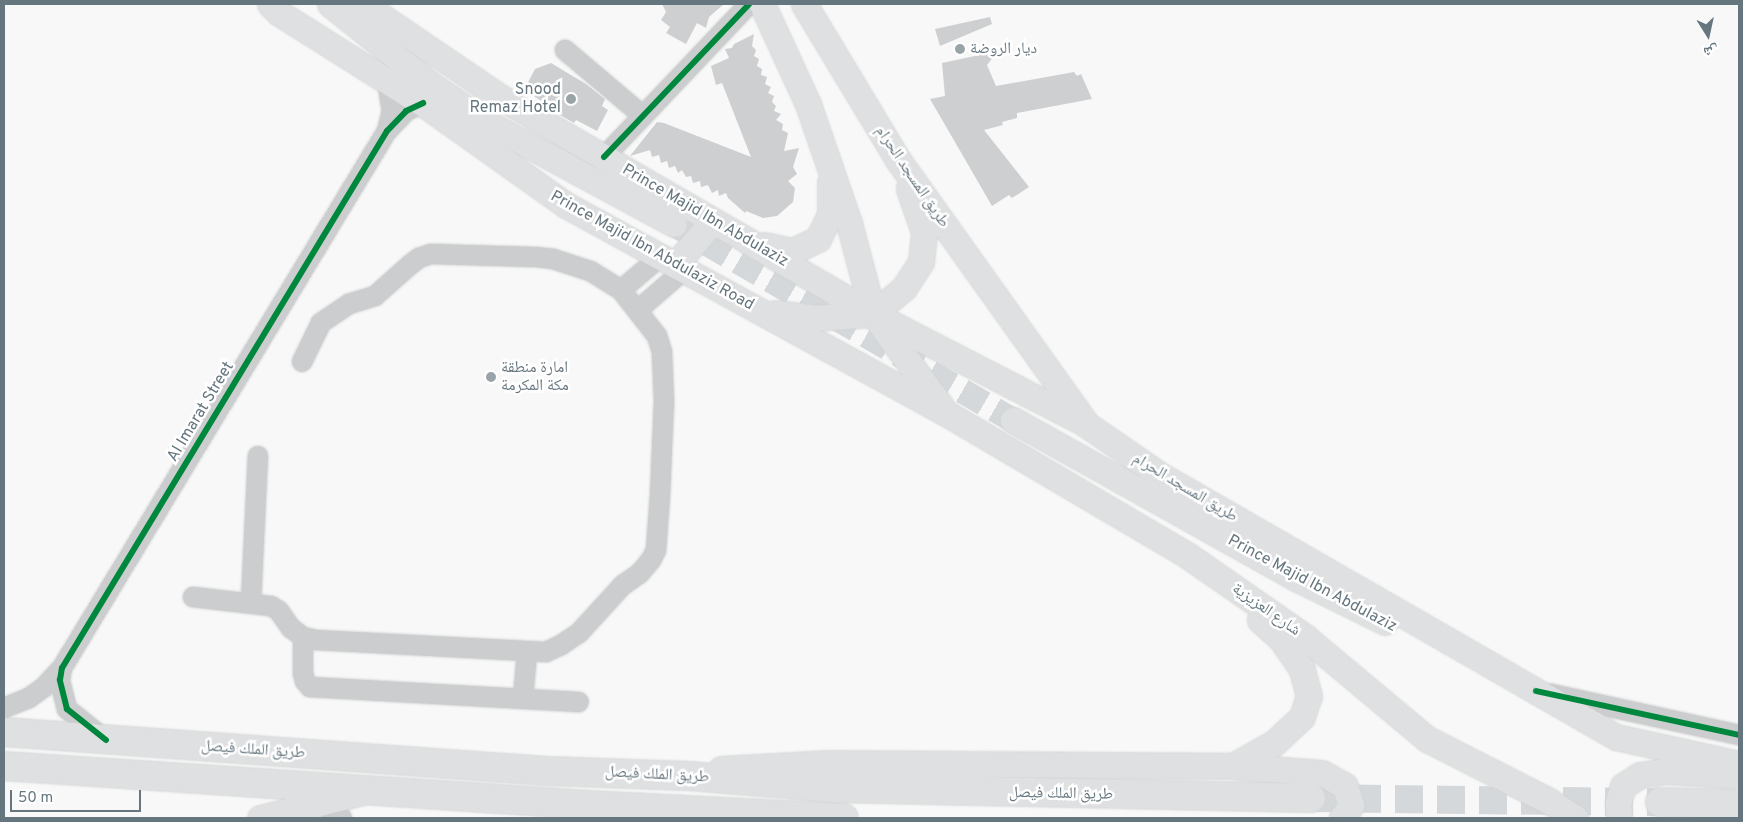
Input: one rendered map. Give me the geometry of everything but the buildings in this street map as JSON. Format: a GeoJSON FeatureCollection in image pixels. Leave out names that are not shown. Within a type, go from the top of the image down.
{"type":"FeatureCollection","features":[{"type":"Feature","properties":{"kind":"highway","name":"طريق الملك فيصل"},"geometry":{"type":"LineString","coordinates":[[4,732],[547,771],[643,774],[836,788],[1311,798]]}},
{"type":"Feature","properties":{"kind":"highway","name":"طريق الملك فيصل"},"geometry":{"type":"LineString","coordinates":[[4,766],[659,809],[844,818]]}},
{"type":"Feature","properties":{"kind":"highway"},"geometry":{"type":"LineString","coordinates":[[1660,802],[1739,804]]}},
{"type":"Feature","properties":{"kind":"main road","name":"Prince Majid Ibn Abdulaziz Road"},"geometry":{"type":"LineString","coordinates":[[270,4],[279,13],[423,104],[566,205],[946,413]]}},
{"type":"Feature","properties":{"kind":"main road","name":"Prince Majid Ibn Abdulaziz"},"geometry":{"type":"LineString","coordinates":[[330,4],[430,84],[489,124],[674,224]]}},
{"type":"Feature","properties":{"kind":"main road","name":"Prince Majid Ibn Abdulaziz"},"geometry":{"type":"LineString","coordinates":[[363,4],[500,97],[873,314],[1087,425]]}},
{"type":"Feature","properties":{"kind":"main road"},"geometry":{"type":"LineString","coordinates":[[762,4],[808,104],[849,223],[873,314],[946,413]]}},
{"type":"Feature","properties":{"kind":"main road","name":"طريق المسجد الحرام"},"geometry":{"type":"LineString","coordinates":[[804,4],[898,160],[1087,425],[1160,475],[1616,736],[1739,764]]}},
{"type":"Feature","properties":{"kind":"main road"},"geometry":{"type":"LineString","coordinates":[[760,311],[814,318],[873,314],[904,288],[921,262],[924,232],[898,160]]}},
{"type":"Feature","properties":{"kind":"main road"},"geometry":{"type":"LineString","coordinates":[[748,241],[792,251],[818,239],[830,214],[830,168]]}},
{"type":"Feature","properties":{"kind":"main road"},"geometry":{"type":"LineString","coordinates":[[673,264],[712,220]]}},
{"type":"Feature","properties":{"kind":"main road","name":"شارع العزيزية"},"geometry":{"type":"LineString","coordinates":[[946,413],[1187,555],[1305,637],[1426,739],[1549,801],[1575,818]]}},
{"type":"Feature","properties":{"kind":"main road","name":"Prince Majid Ibn Abdulaziz"},"geometry":{"type":"LineString","coordinates":[[1014,420],[1296,578],[1616,736]]}},
{"type":"Feature","properties":{"kind":"main road"},"geometry":{"type":"LineString","coordinates":[[1187,555],[1280,638],[1302,668],[1309,696],[1302,717],[1274,743],[1233,766]]}},
{"type":"Feature","properties":{"kind":"main road"},"geometry":{"type":"LineString","coordinates":[[4,723],[34,734]]}},
{"type":"Feature","properties":{"kind":"main road"},"geometry":{"type":"LineString","coordinates":[[643,774],[829,763],[1233,766],[1322,773],[1345,786],[1351,805],[1342,818]]}},
{"type":"Feature","properties":{"kind":"main road"},"geometry":{"type":"LineString","coordinates":[[1618,818],[1618,803],[1623,786],[1640,775],[1665,771],[1739,776]]}},
{"type":"Feature","properties":{"kind":"main road"},"geometry":{"type":"LineString","coordinates":[[260,818],[370,791]]}},
{"type":"Feature","properties":{"kind":"street"},"geometry":{"type":"LineString","coordinates":[[604,157],[748,4]]}},
{"type":"Feature","properties":{"kind":"street"},"geometry":{"type":"LineString","coordinates":[[565,50],[643,116]]}},
{"type":"Feature","properties":{"kind":"street"},"geometry":{"type":"LineString","coordinates":[[387,80],[392,111],[387,131]]}},
{"type":"Feature","properties":{"kind":"street","name":"Al Imarat Street"},"geometry":{"type":"LineString","coordinates":[[4,708],[29,698],[44,687],[62,668],[387,131],[406,111],[423,104]]}},
{"type":"Feature","properties":{"kind":"street"},"geometry":{"type":"LineString","coordinates":[[193,597],[251,602],[271,606],[279,611],[291,628],[303,637],[316,640],[546,652],[561,646],[579,633],[623,585],[640,573],[651,560],[656,550],[661,487],[664,373],[662,352],[657,336],[621,290],[590,271],[554,259],[430,254],[411,264],[375,296],[350,304],[321,323],[302,362]]}},
{"type":"Feature","properties":{"kind":"street"},"geometry":{"type":"LineString","coordinates":[[621,290],[673,264]]}},
{"type":"Feature","properties":{"kind":"street"},"geometry":{"type":"LineString","coordinates":[[638,310],[673,264]]}},
{"type":"Feature","properties":{"kind":"street"},"geometry":{"type":"LineString","coordinates":[[251,602],[258,456]]}},
{"type":"Feature","properties":{"kind":"street"},"geometry":{"type":"LineString","coordinates":[[303,637],[303,673],[305,681],[310,687],[578,702]]}},
{"type":"Feature","properties":{"kind":"street"},"geometry":{"type":"LineString","coordinates":[[523,698],[527,652]]}},
{"type":"Feature","properties":{"kind":"street"},"geometry":{"type":"LineString","coordinates":[[62,668],[60,680],[67,708],[106,740]]}},
{"type":"Feature","properties":{"kind":"street"},"geometry":{"type":"LineString","coordinates":[[1536,691],[1739,735]]}},
{"type":"Feature","properties":{"kind":"street"},"geometry":{"type":"LineString","coordinates":[[319,803],[342,818]]}},
{"type":"Feature","properties":{"kind":"street"},"geometry":{"type":"LineString","coordinates":[[615,818],[659,809]]}},
{"type":"Feature","properties":{"kind":"tunnel"},"geometry":{"type":"LineString","coordinates":[[674,224],[1013,420]]}},
{"type":"Feature","properties":{"kind":"tunnel"},"geometry":{"type":"LineString","coordinates":[[1311,798],[1660,802]]}},
{"type":"Feature","properties":{"kind":"cycle path"},"geometry":{"type":"LineString","coordinates":[[604,157],[749,4]]}},
{"type":"Feature","properties":{"kind":"cycle path"},"geometry":{"type":"LineString","coordinates":[[106,740],[67,709],[60,680],[62,668],[387,131],[406,111],[423,103]]}},
{"type":"Feature","properties":{"kind":"cycle path"},"geometry":{"type":"LineString","coordinates":[[1536,691],[1739,735]]}},
{"type":"Feature","properties":{"kind":"place","name":"ديار الروضة"},"geometry":{"type":"Point","coordinates":[960,49]}},
{"type":"Feature","properties":{"kind":"place","name":"Snood Remaz Hotel"},"geometry":{"type":"Point","coordinates":[571,99]}},
{"type":"Feature","properties":{"kind":"place","name":"امارة منطقة مكة المكرمة"},"geometry":{"type":"Point","coordinates":[491,377]}}]}
